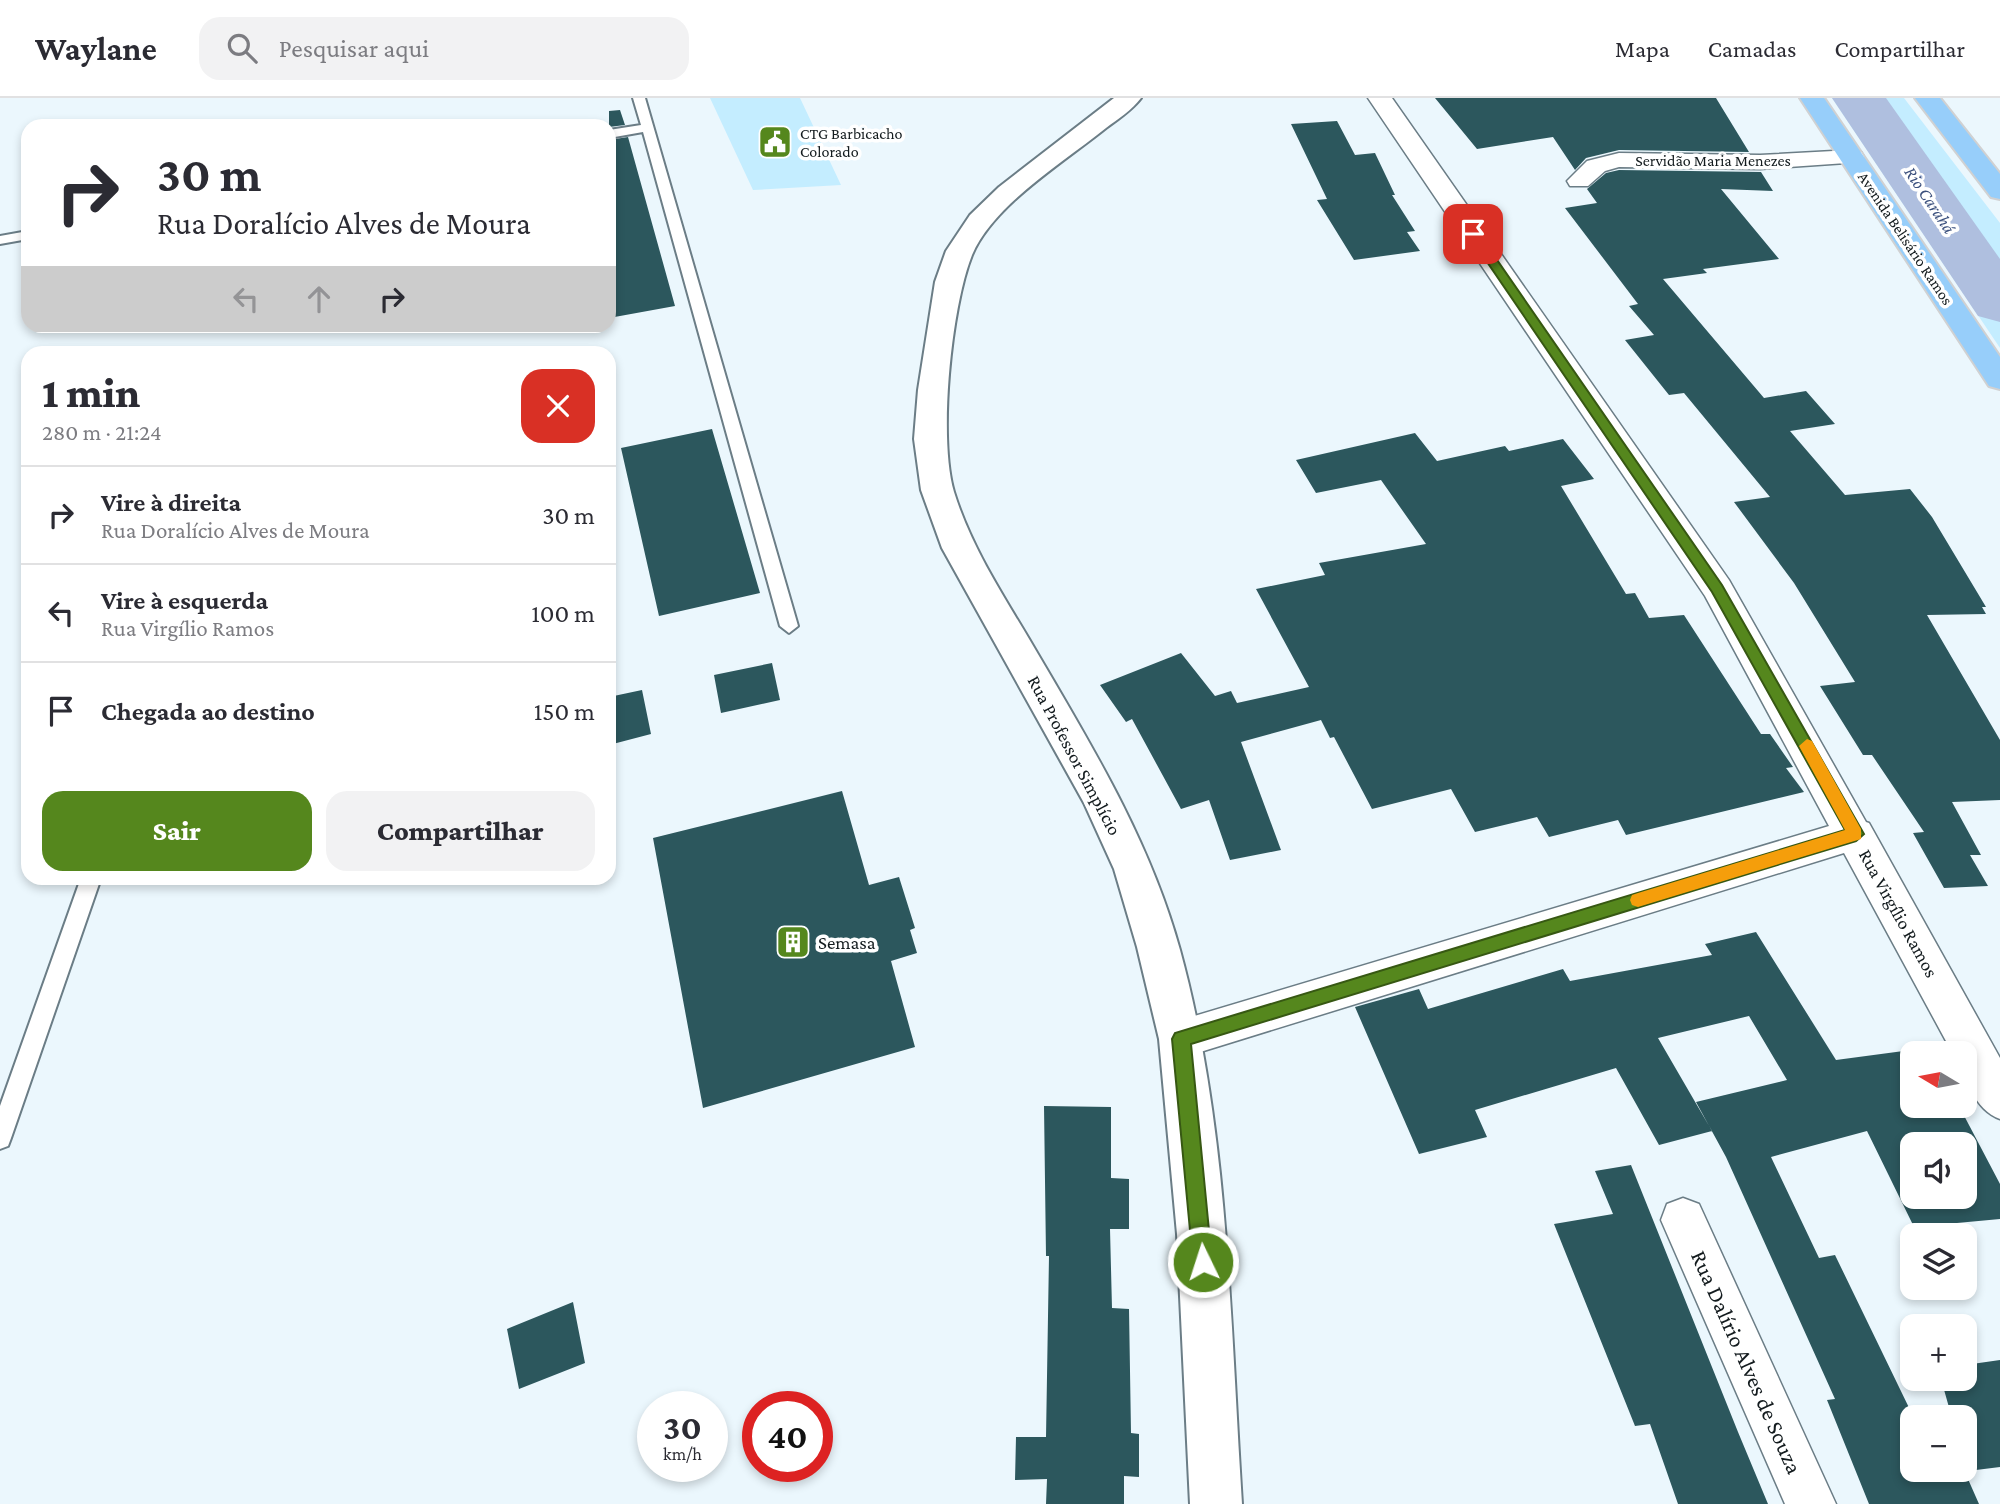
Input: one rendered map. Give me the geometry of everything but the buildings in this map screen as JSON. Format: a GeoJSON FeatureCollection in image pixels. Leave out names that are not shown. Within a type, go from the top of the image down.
{"type":"FeatureCollection","features":[{"type":"Feature","properties":{"kind":"main road","name":"Avenida Belisário Ramos"},"geometry":{"type":"LineString","coordinates":[[1812,98],[2000,379]]}},
{"type":"Feature","properties":{"kind":"main road"},"geometry":{"type":"LineString","coordinates":[[1927,98],[2000,191]]}},
{"type":"Feature","properties":{"kind":"street","name":"Rua Professor Simplício"},"geometry":{"type":"LineString","coordinates":[[1129,98],[1007,193],[979,221],[960,251],[949,282],[933,390],[930,439],[937,490],[959,548],[1101,797],[1134,869],[1181,1039],[1201,1234],[1216,1504]]}},
{"type":"Feature","properties":{"kind":"street","name":"Rua Virgílio Ramos"},"geometry":{"type":"LineString","coordinates":[[1380,98],[1687,542],[1746,636],[2000,1099]]}},
{"type":"Feature","properties":{"kind":"street","name":"Servidão Maria Menezes"},"geometry":{"type":"LineString","coordinates":[[1579,181],[1596,166],[1619,160],[1760,162],[1852,157]]}},
{"type":"Feature","properties":{"kind":"street"},"geometry":{"type":"LineString","coordinates":[[1181,1039],[1856,834]]}},
{"type":"Feature","properties":{"kind":"street","name":"Rua Dalírio Alves de Souza"},"geometry":{"type":"LineString","coordinates":[[1683,1220],[1811,1504]]}},
{"type":"Feature","properties":{"kind":"lane"},"geometry":{"type":"LineString","coordinates":[[639,98],[789,626]]}},
{"type":"Feature","properties":{"kind":"lane"},"geometry":{"type":"LineString","coordinates":[[616,133],[647,128]]}},
{"type":"Feature","properties":{"kind":"lane"},"geometry":{"type":"LineString","coordinates":[[0,240],[21,236]]}},
{"type":"Feature","properties":{"kind":"lane"},"geometry":{"type":"LineString","coordinates":[[0,1138],[89,885]]}},
{"type":"Feature","properties":{"kind":"shaded area","name":"CTG Barbicacho Colorado"},"geometry":{"type":"Polygon","coordinates":[[[710,98],[800,98],[841,185],[753,190],[710,98]]]}},
{"type":"Feature","properties":{"kind":"shaded area"},"geometry":{"type":"Polygon","coordinates":[[[1832,98],[1904,98],[2000,223],[2000,348],[1832,98]]]}},
{"type":"Feature","properties":{"kind":"waterway","name":"Rio Carahá"},"geometry":{"type":"LineString","coordinates":[[1859,98],[2000,303]]}},
{"type":"Feature","properties":{"kind":"slow traffic"},"geometry":{"type":"LineString","coordinates":[[1638,900],[1856,834],[1807,746]]}},
{"type":"Feature","properties":{"kind":"place","name":"CTG Barbicacho Colorado"},"geometry":{"type":"Point","coordinates":[775,142]}},
{"type":"Feature","properties":{"kind":"place","name":"Semasa"},"geometry":{"type":"Point","coordinates":[793,942]}},
{"type":"Feature","properties":{"kind":"route"},"geometry":{"type":"LineString","coordinates":[[1203,1262],[1181,1039],[1856,834],[1746,636],[1687,542],[1473,234]]}}]}
